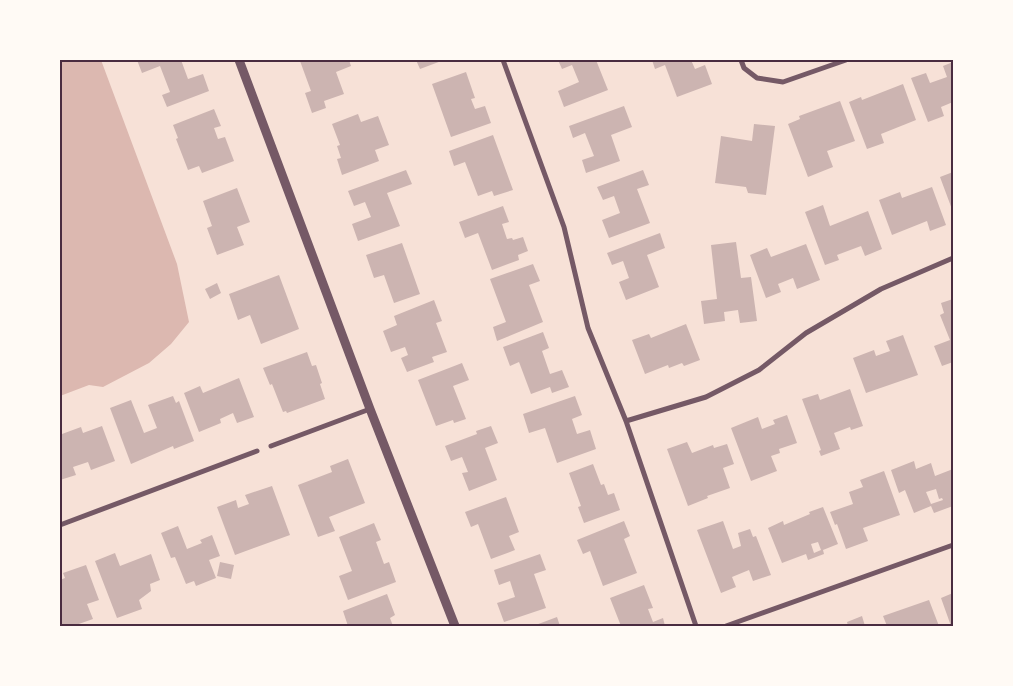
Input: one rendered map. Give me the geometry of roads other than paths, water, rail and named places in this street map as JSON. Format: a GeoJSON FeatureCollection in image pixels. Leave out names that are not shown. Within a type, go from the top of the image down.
{"type":"FeatureCollection","features":[{"type":"Feature","properties":{"kind":"street"},"geometry":{"type":"LineString","coordinates":[[239,60],[370,409],[455,626]]}},
{"type":"Feature","properties":{"kind":"street"},"geometry":{"type":"LineString","coordinates":[[503,60],[564,227],[588,328],[626,421],[696,626]]}},
{"type":"Feature","properties":{"kind":"street"},"geometry":{"type":"LineString","coordinates":[[741,60],[744,68],[757,78],[783,82],[846,60]]}},
{"type":"Feature","properties":{"kind":"street"},"geometry":{"type":"LineString","coordinates":[[626,421],[706,396],[758,370],[806,333],[882,288],[953,258]]}},
{"type":"Feature","properties":{"kind":"street"},"geometry":{"type":"LineString","coordinates":[[271,446],[370,409]]}},
{"type":"Feature","properties":{"kind":"street"},"geometry":{"type":"LineString","coordinates":[[60,525],[257,451]]}},
{"type":"Feature","properties":{"kind":"street"},"geometry":{"type":"LineString","coordinates":[[726,626],[953,545]]}}]}
